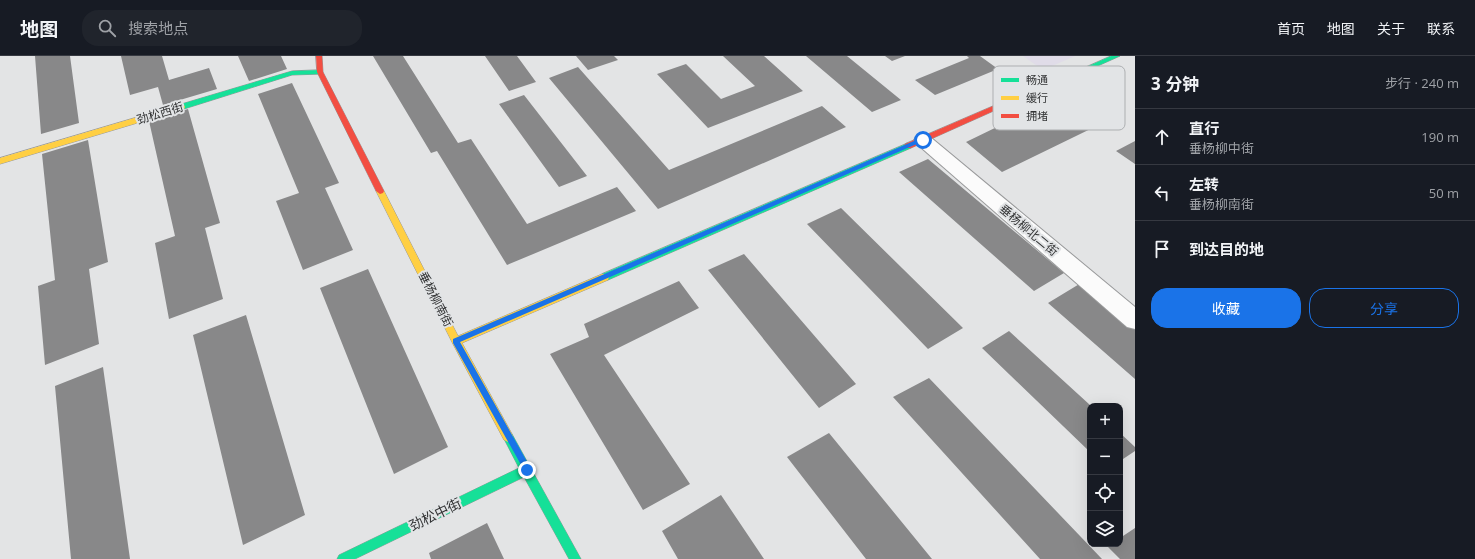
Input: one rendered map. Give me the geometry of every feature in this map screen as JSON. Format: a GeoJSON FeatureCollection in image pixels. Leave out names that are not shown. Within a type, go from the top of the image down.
{"type":"FeatureCollection","features":[{"type":"Feature","properties":{"kind":"street","name":"垂杨柳南街"},"geometry":{"type":"LineString","coordinates":[[319,56],[320,72],[456,341],[576,559]]}},
{"type":"Feature","properties":{"kind":"street"},"geometry":{"type":"LineString","coordinates":[[1095,66],[1118,56]]}},
{"type":"Feature","properties":{"kind":"street","name":"劲松西街"},"geometry":{"type":"LineString","coordinates":[[0,161],[292,73],[320,72]]}},
{"type":"Feature","properties":{"kind":"street"},"geometry":{"type":"LineString","coordinates":[[456,341],[993,110]]}},
{"type":"Feature","properties":{"kind":"street","name":"垂杨柳北二街"},"geometry":{"type":"LineString","coordinates":[[923,140],[1135,320]]}},
{"type":"Feature","properties":{"kind":"street","name":"劲松中街"},"geometry":{"type":"LineString","coordinates":[[343,559],[527,470]]}},
{"type":"Feature","properties":{"kind":"shaded area"},"geometry":{"type":"Polygon","coordinates":[[[1023,56],[1075,56],[1052,66],[1037,66],[1023,56]]]}},
{"type":"Feature","properties":{"kind":"building"},"geometry":{"type":"Polygon","coordinates":[[[35,56],[70,56],[79,123],[41,134],[35,56]]]}},
{"type":"Feature","properties":{"kind":"building"},"geometry":{"type":"Polygon","coordinates":[[[121,56],[162,56],[169,80],[209,68],[217,89],[163,105],[158,87],[130,95],[121,56]]]}},
{"type":"Feature","properties":{"kind":"building"},"geometry":{"type":"Polygon","coordinates":[[[238,56],[281,56],[287,69],[249,81],[238,56]]]}},
{"type":"Feature","properties":{"kind":"building"},"geometry":{"type":"Polygon","coordinates":[[[373,56],[403,56],[458,143],[471,139],[527,224],[617,187],[636,211],[507,265],[437,151],[431,153],[373,56]]]}},
{"type":"Feature","properties":{"kind":"building"},"geometry":{"type":"Polygon","coordinates":[[[485,56],[517,56],[536,82],[509,91],[485,56]]]}},
{"type":"Feature","properties":{"kind":"building"},"geometry":{"type":"Polygon","coordinates":[[[576,56],[614,56],[618,60],[588,70],[576,56]]]}},
{"type":"Feature","properties":{"kind":"building"},"geometry":{"type":"Polygon","coordinates":[[[723,56],[764,56],[803,91],[708,128],[657,74],[686,64],[721,99],[755,86],[723,56]]]}},
{"type":"Feature","properties":{"kind":"building"},"geometry":{"type":"Polygon","coordinates":[[[806,56],[847,56],[901,100],[872,112],[806,56]]]}},
{"type":"Feature","properties":{"kind":"building"},"geometry":{"type":"Polygon","coordinates":[[[885,56],[905,56],[892,61],[885,56]]]}},
{"type":"Feature","properties":{"kind":"building"},"geometry":{"type":"Polygon","coordinates":[[[967,56],[980,56],[994,66],[993,71],[935,95],[915,80],[969,58],[967,56]]]}},
{"type":"Feature","properties":{"kind":"building"},"geometry":{"type":"Polygon","coordinates":[[[578,67],[669,170],[822,106],[846,127],[658,209],[549,78],[578,67]]]}},
{"type":"Feature","properties":{"kind":"building"},"geometry":{"type":"Polygon","coordinates":[[[292,83],[339,183],[325,188],[353,250],[303,270],[276,201],[299,193],[258,94],[292,83]]]}},
{"type":"Feature","properties":{"kind":"building"},"geometry":{"type":"Polygon","coordinates":[[[524,95],[587,176],[559,187],[499,104],[524,95]]]}},
{"type":"Feature","properties":{"kind":"building"},"geometry":{"type":"Polygon","coordinates":[[[188,109],[220,223],[205,228],[223,299],[169,319],[155,243],[175,236],[149,121],[188,109]]]}},
{"type":"Feature","properties":{"kind":"building"},"geometry":{"type":"Polygon","coordinates":[[[993,129],[1088,130],[1002,172],[966,142],[993,129]]]}},
{"type":"Feature","properties":{"kind":"building"},"geometry":{"type":"Polygon","coordinates":[[[88,140],[108,262],[89,269],[99,344],[45,365],[38,286],[55,280],[42,154],[88,140]]]}},
{"type":"Feature","properties":{"kind":"building"},"geometry":{"type":"Polygon","coordinates":[[[1135,141],[1135,164],[1116,151],[1135,141]]]}},
{"type":"Feature","properties":{"kind":"building"},"geometry":{"type":"Polygon","coordinates":[[[928,159],[1064,273],[1034,291],[899,172],[928,159]]]}},
{"type":"Feature","properties":{"kind":"building"},"geometry":{"type":"Polygon","coordinates":[[[841,208],[963,328],[928,349],[807,224],[841,208]]]}},
{"type":"Feature","properties":{"kind":"building"},"geometry":{"type":"Polygon","coordinates":[[[744,254],[856,384],[819,408],[708,270],[744,254]]]}},
{"type":"Feature","properties":{"kind":"building"},"geometry":{"type":"Polygon","coordinates":[[[368,269],[448,447],[394,474],[320,288],[368,269]]]}},
{"type":"Feature","properties":{"kind":"building"},"geometry":{"type":"Polygon","coordinates":[[[679,281],[699,308],[604,355],[690,484],[643,510],[550,354],[589,337],[584,324],[679,281]]]}},
{"type":"Feature","properties":{"kind":"building"},"geometry":{"type":"Polygon","coordinates":[[[1081,283],[1135,328],[1135,379],[1048,303],[1081,283]]]}},
{"type":"Feature","properties":{"kind":"building"},"geometry":{"type":"Polygon","coordinates":[[[246,315],[305,515],[243,545],[193,335],[246,315]]]}},
{"type":"Feature","properties":{"kind":"building"},"geometry":{"type":"Polygon","coordinates":[[[1009,331],[1088,403],[1087,449],[982,348],[1009,331]]]}},
{"type":"Feature","properties":{"kind":"building"},"geometry":{"type":"Polygon","coordinates":[[[103,367],[130,559],[71,559],[55,386],[103,367]]]}},
{"type":"Feature","properties":{"kind":"building"},"geometry":{"type":"Polygon","coordinates":[[[929,378],[1087,543],[1087,547],[1091,547],[1102,559],[1040,559],[893,397],[929,378]]]}},
{"type":"Feature","properties":{"kind":"building"},"geometry":{"type":"Polygon","coordinates":[[[829,433],[932,559],[866,559],[787,457],[829,433]]]}},
{"type":"Feature","properties":{"kind":"building"},"geometry":{"type":"Polygon","coordinates":[[[1123,436],[1135,447],[1135,451],[1123,459],[1123,436]]]}},
{"type":"Feature","properties":{"kind":"building"},"geometry":{"type":"Polygon","coordinates":[[[721,495],[764,559],[678,559],[662,531],[721,495]]]}},
{"type":"Feature","properties":{"kind":"building"},"geometry":{"type":"Polygon","coordinates":[[[487,523],[504,559],[431,559],[429,553],[487,523]]]}},
{"type":"Feature","properties":{"kind":"building"},"geometry":{"type":"Polygon","coordinates":[[[1135,528],[1135,559],[1120,559],[1108,547],[1123,547],[1123,536],[1135,528]]]}},
{"type":"Feature","properties":{"kind":"traffic: fast"},"geometry":{"type":"LineString","coordinates":[[1093,66],[1117,56]]}},
{"type":"Feature","properties":{"kind":"traffic: fast"},"geometry":{"type":"LineString","coordinates":[[181,107],[292,73],[320,72]]}},
{"type":"Feature","properties":{"kind":"traffic: fast"},"geometry":{"type":"LineString","coordinates":[[605,277],[908,146]]}},
{"type":"Feature","properties":{"kind":"traffic: fast"},"geometry":{"type":"LineString","coordinates":[[508,437],[575,559]]}},
{"type":"Feature","properties":{"kind":"traffic: fast"},"geometry":{"type":"LineString","coordinates":[[343,559],[527,470]]}},
{"type":"Feature","properties":{"kind":"traffic: slow"},"geometry":{"type":"LineString","coordinates":[[0,161],[181,107]]}},
{"type":"Feature","properties":{"kind":"traffic: slow"},"geometry":{"type":"LineString","coordinates":[[380,191],[456,341],[508,437]]}},
{"type":"Feature","properties":{"kind":"traffic: slow"},"geometry":{"type":"LineString","coordinates":[[456,341],[605,277]]}},
{"type":"Feature","properties":{"kind":"traffic: jam"},"geometry":{"type":"LineString","coordinates":[[319,56],[320,72],[380,191]]}},
{"type":"Feature","properties":{"kind":"traffic: jam"},"geometry":{"type":"LineString","coordinates":[[908,146],[993,109]]}},
{"type":"Feature","properties":{"kind":"route"},"geometry":{"type":"LineString","coordinates":[[527,470],[456,341],[923,140]]}}]}
